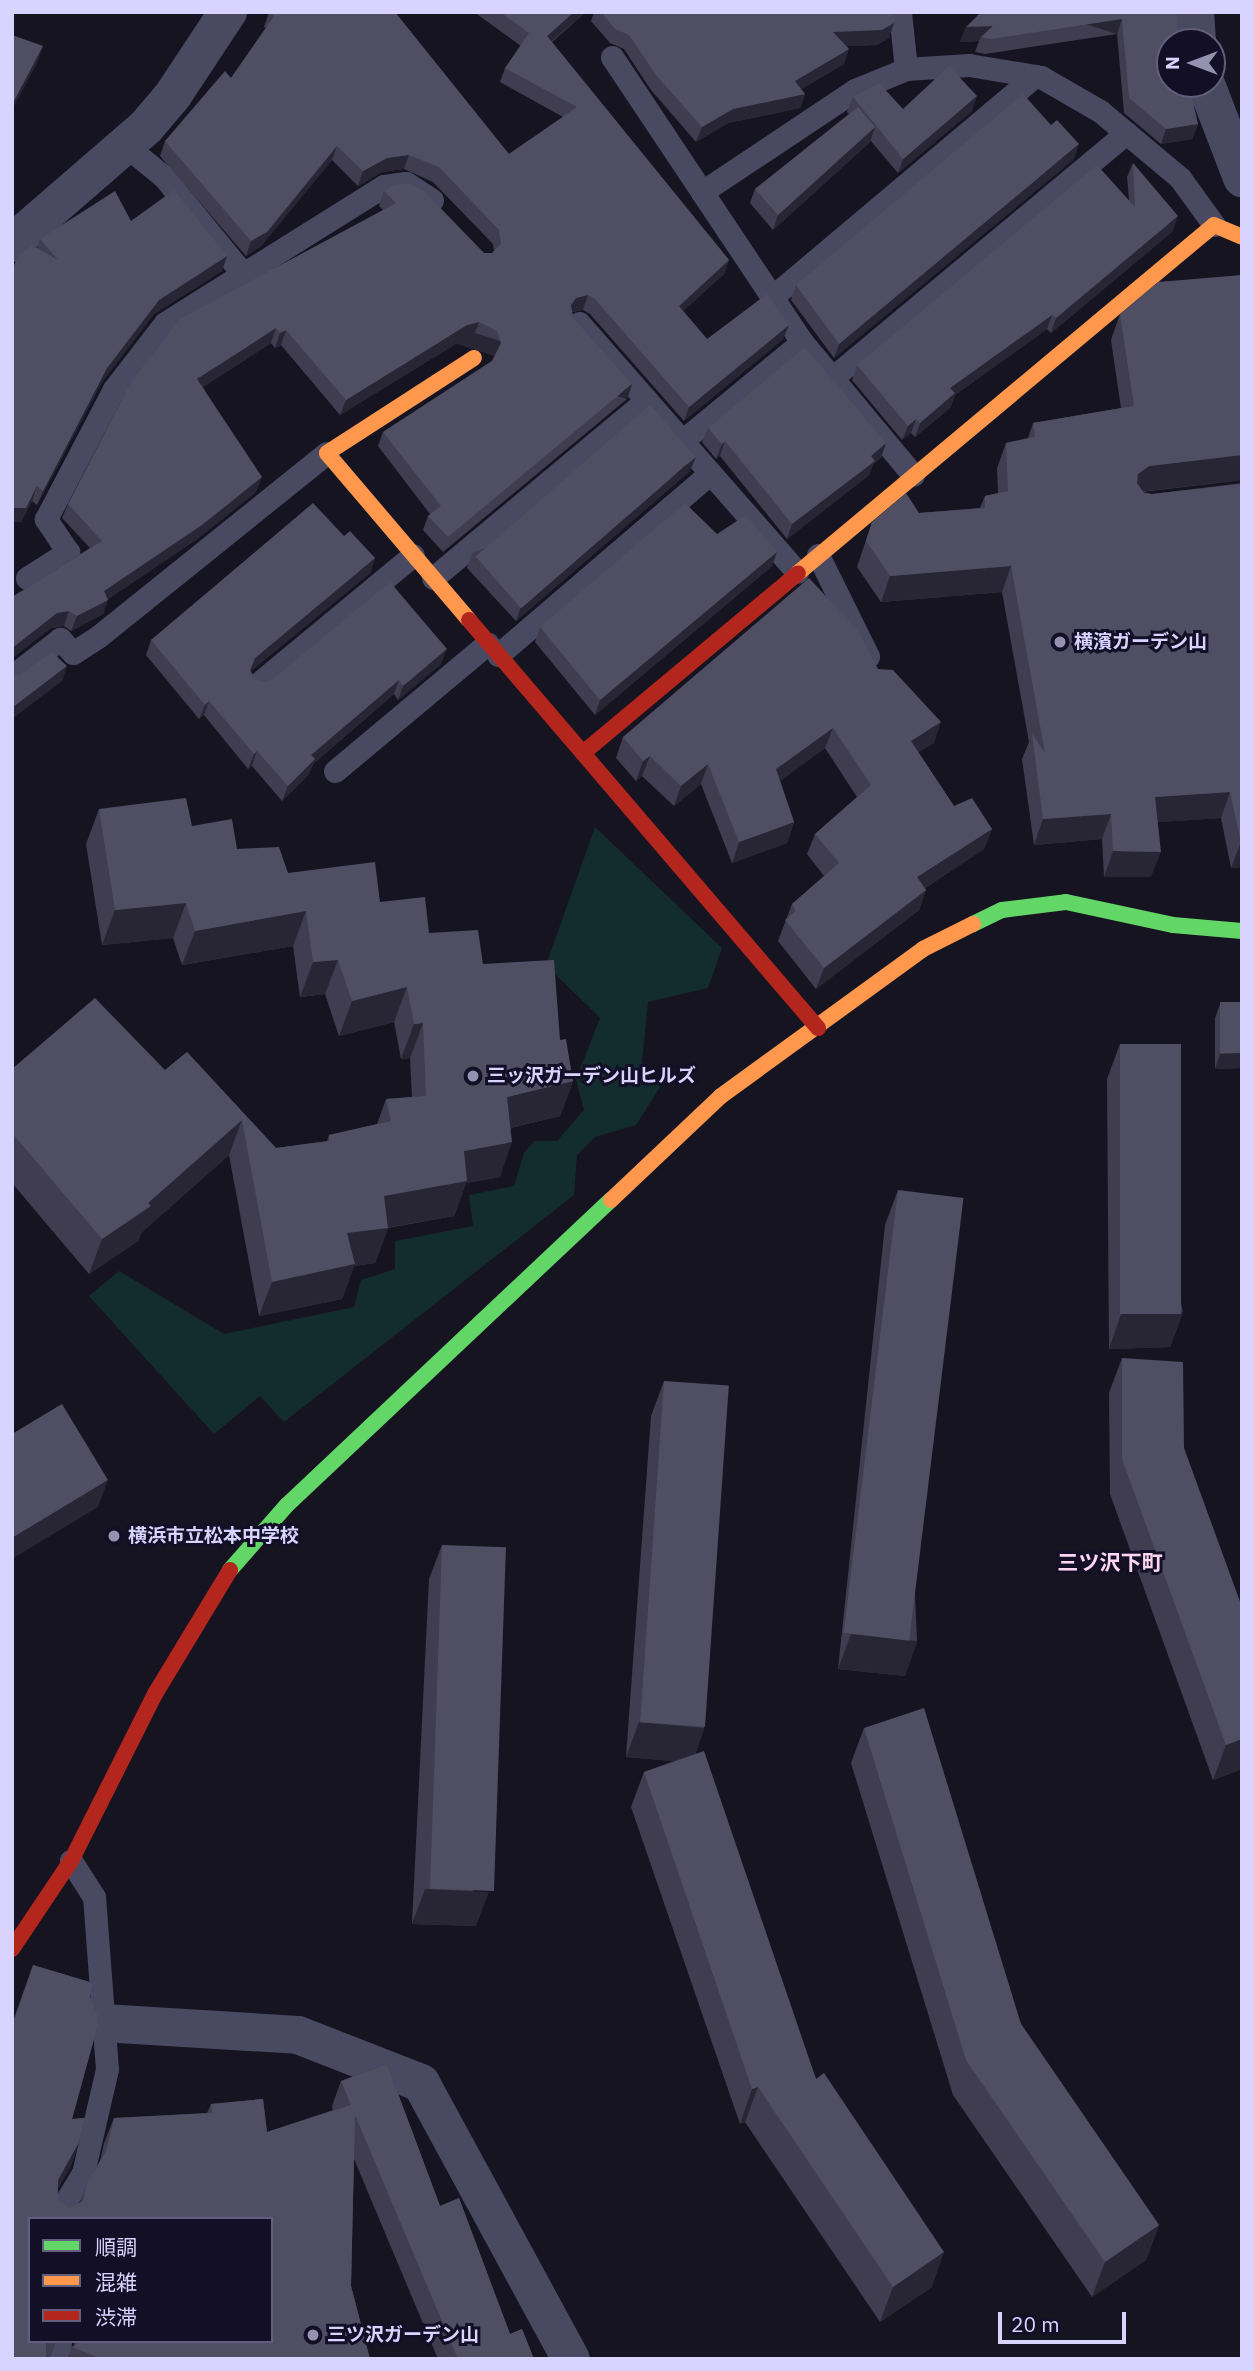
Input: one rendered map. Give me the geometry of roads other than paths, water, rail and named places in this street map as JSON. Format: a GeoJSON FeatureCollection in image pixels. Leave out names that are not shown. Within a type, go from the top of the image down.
{"type":"FeatureCollection","features":[{"type":"Feature","properties":{"kind":"street"},"geometry":{"type":"LineString","coordinates":[[12,243],[125,145],[173,95],[228,12]]}},
{"type":"Feature","properties":{"kind":"street"},"geometry":{"type":"LineString","coordinates":[[1211,98],[1242,178]]}},
{"type":"Feature","properties":{"kind":"street"},"geometry":{"type":"LineString","coordinates":[[583,754],[1213,225],[1242,237]]}},
{"type":"Feature","properties":{"kind":"street"},"geometry":{"type":"LineString","coordinates":[[474,358],[327,453],[818,1028]]}},
{"type":"Feature","properties":{"kind":"street"},"geometry":{"type":"LineString","coordinates":[[12,1950],[71,1861],[196,1622],[232,1567],[286,1505],[721,1096],[923,949],[1002,911],[1031,903],[1066,902],[1173,925],[1242,931]]}},
{"type":"Feature","properties":{"kind":"street"},"geometry":{"type":"LineString","coordinates":[[103,2023],[298,2035],[421,2083],[571,2359]]}},
{"type":"Feature","properties":{"kind":"lane"},"geometry":{"type":"LineString","coordinates":[[900,12],[906,69]]}},
{"type":"Feature","properties":{"kind":"lane"},"geometry":{"type":"LineString","coordinates":[[612,57],[802,342],[913,475]]}},
{"type":"Feature","properties":{"kind":"lane"},"geometry":{"type":"LineString","coordinates":[[702,192],[855,90],[906,69],[969,65],[1035,76],[1100,111],[1180,178],[1213,225]]}},
{"type":"Feature","properties":{"kind":"lane"},"geometry":{"type":"LineString","coordinates":[[771,298],[1035,76]]}},
{"type":"Feature","properties":{"kind":"lane"},"geometry":{"type":"LineString","coordinates":[[832,377],[1126,133]]}},
{"type":"Feature","properties":{"kind":"lane"},"geometry":{"type":"LineString","coordinates":[[125,145],[164,177],[243,274]]}},
{"type":"Feature","properties":{"kind":"lane"},"geometry":{"type":"LineString","coordinates":[[27,578],[68,552],[47,519],[114,389],[165,323],[384,186],[406,183],[427,194],[445,214]]}},
{"type":"Feature","properties":{"kind":"lane"},"geometry":{"type":"LineString","coordinates":[[579,323],[797,572]]}},
{"type":"Feature","properties":{"kind":"lane"},"geometry":{"type":"LineString","coordinates":[[682,441],[802,342]]}},
{"type":"Feature","properties":{"kind":"lane"},"geometry":{"type":"LineString","coordinates":[[433,578],[647,400]]}},
{"type":"Feature","properties":{"kind":"lane"},"geometry":{"type":"LineString","coordinates":[[12,676],[60,639],[73,653],[99,636],[327,453]]}},
{"type":"Feature","properties":{"kind":"lane"},"geometry":{"type":"LineString","coordinates":[[335,771],[493,649],[710,472]]}},
{"type":"Feature","properties":{"kind":"lane"},"geometry":{"type":"LineString","coordinates":[[259,683],[413,555]]}},
{"type":"Feature","properties":{"kind":"lane"},"geometry":{"type":"LineString","coordinates":[[818,555],[879,678]]}},
{"type":"Feature","properties":{"kind":"lane"},"geometry":{"type":"LineString","coordinates":[[62,2217],[63,2206],[83,2173],[107,2069],[94,1897],[71,1861]]}},
{"type":"Feature","properties":{"kind":"place","name":"横濱ガーデン山"},"geometry":{"type":"Point","coordinates":[1060,642]}},
{"type":"Feature","properties":{"kind":"place","name":"三ッ沢ガーデン山ヒルズ"},"geometry":{"type":"Point","coordinates":[473,1076]}},
{"type":"Feature","properties":{"kind":"place","name":"横浜市立松本中学校"},"geometry":{"type":"Point","coordinates":[114,1536]}},
{"type":"Feature","properties":{"kind":"place","name":"三ツ沢ガーデン山"},"geometry":{"type":"Point","coordinates":[313,2335]}},
{"type":"Feature","properties":{"kind":"district","name":"三ツ沢下町"},"geometry":{"type":"Point","coordinates":[1110,1562]}}]}
